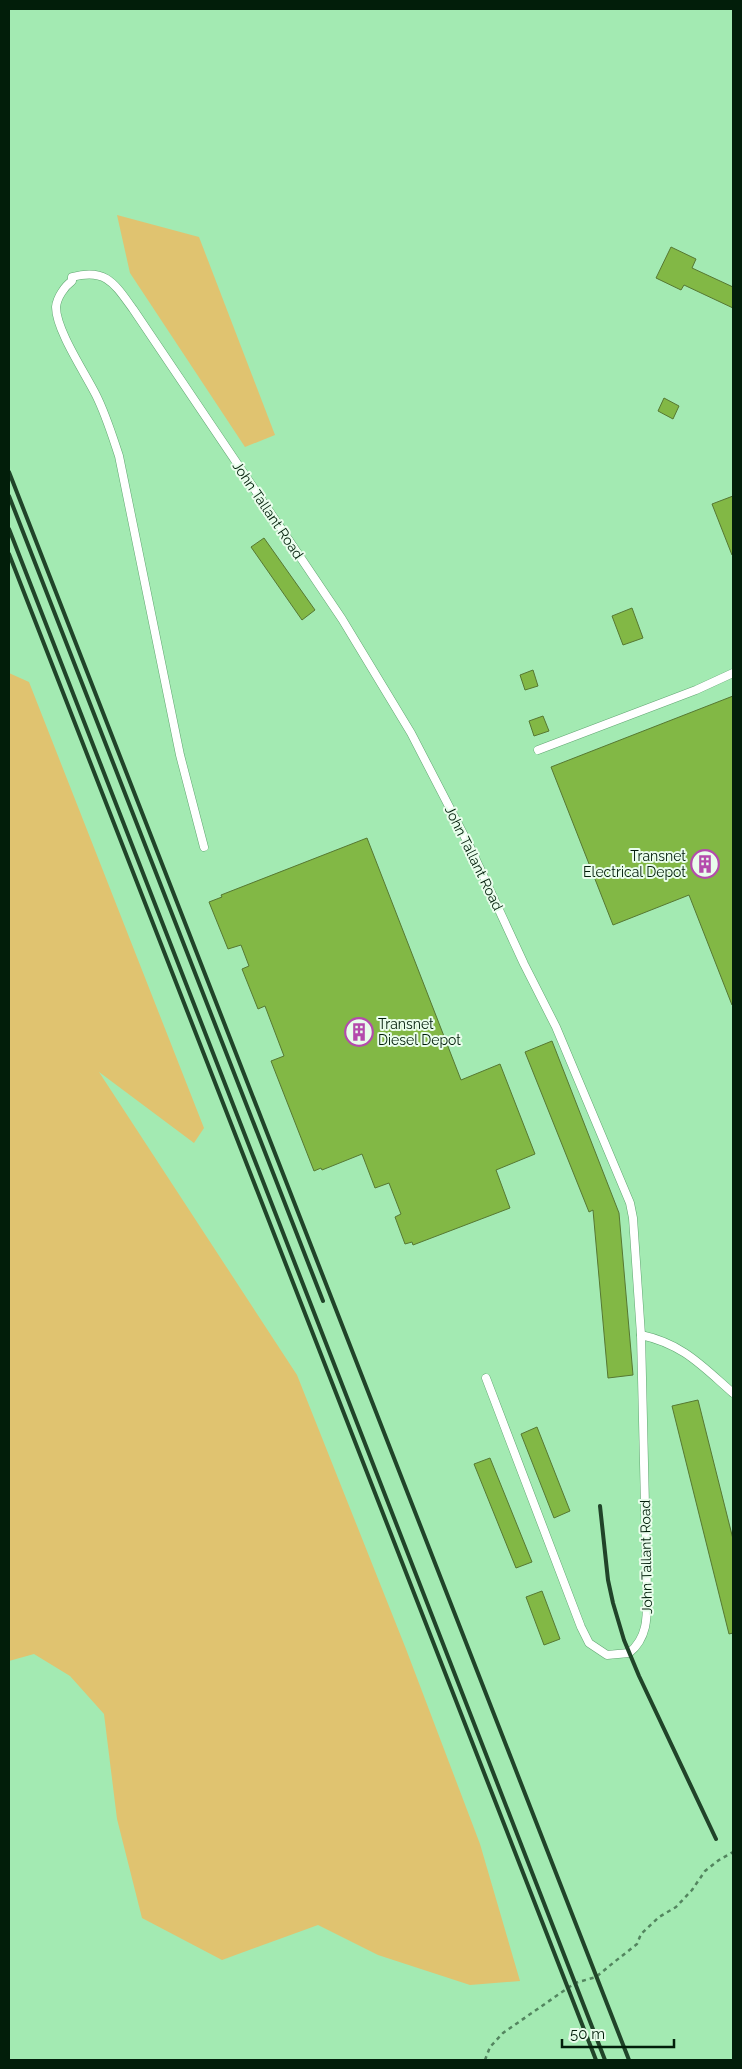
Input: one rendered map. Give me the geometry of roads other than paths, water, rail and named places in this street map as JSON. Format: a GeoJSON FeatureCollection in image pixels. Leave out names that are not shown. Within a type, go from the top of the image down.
{"type":"FeatureCollection","features":[{"type":"Feature","properties":{"kind":"lane","name":"John Tallant Road"},"geometry":{"type":"LineString","coordinates":[[204,847],[180,755],[119,456],[108,421],[65,337],[58,318],[56,306],[66,286],[72,282],[72,278],[85,274],[100,275],[115,284],[147,328],[375,671],[470,847],[524,964],[556,1027],[624,1187],[633,1218],[641,1335],[647,1611],[646,1628],[641,1640],[634,1649],[623,1655],[603,1654],[589,1643],[581,1627],[486,1378]]}},
{"type":"Feature","properties":{"kind":"lane"},"geometry":{"type":"LineString","coordinates":[[538,750],[733,674]]}},
{"type":"Feature","properties":{"kind":"lane"},"geometry":{"type":"LineString","coordinates":[[641,1335],[667,1342],[681,1350],[733,1393]]}},
{"type":"Feature","properties":{"kind":"railway"},"geometry":{"type":"LineString","coordinates":[[9,472],[629,2060]]}},
{"type":"Feature","properties":{"kind":"railway"},"geometry":{"type":"LineString","coordinates":[[9,496],[323,1301]]}},
{"type":"Feature","properties":{"kind":"railway"},"geometry":{"type":"LineString","coordinates":[[9,529],[605,2060]]}},
{"type":"Feature","properties":{"kind":"railway"},"geometry":{"type":"LineString","coordinates":[[9,554],[596,2060]]}},
{"type":"Feature","properties":{"kind":"railway"},"geometry":{"type":"LineString","coordinates":[[600,1506],[608,1580],[624,1640],[716,1839]]}},
{"type":"Feature","properties":{"kind":"place","name":"Transnet Electrical Depot"},"geometry":{"type":"Point","coordinates":[705,864]}},
{"type":"Feature","properties":{"kind":"place","name":"Transnet Diesel Depot"},"geometry":{"type":"Point","coordinates":[359,1032]}}]}
